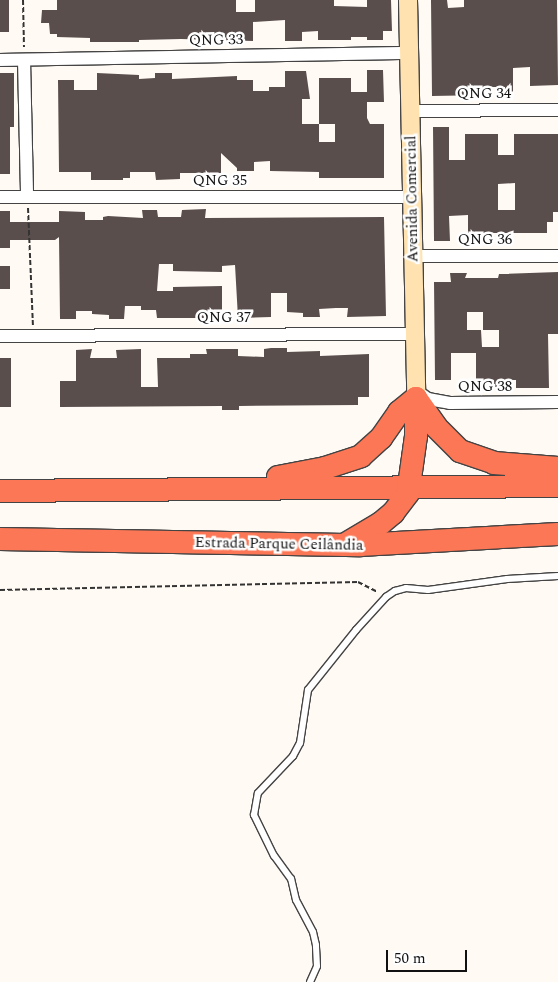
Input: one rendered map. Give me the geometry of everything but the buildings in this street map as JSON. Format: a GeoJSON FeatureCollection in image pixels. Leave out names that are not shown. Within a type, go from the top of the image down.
{"type":"FeatureCollection","features":[{"type":"Feature","properties":{"kind":"highway"},"geometry":{"type":"LineString","coordinates":[[416,394],[436,427],[460,451],[494,463],[558,468]]}},
{"type":"Feature","properties":{"kind":"highway"},"geometry":{"type":"LineString","coordinates":[[344,545],[393,513],[403,501],[410,487],[416,436],[416,394]]}},
{"type":"Feature","properties":{"kind":"highway"},"geometry":{"type":"LineString","coordinates":[[216,488],[325,468],[353,460],[373,447],[399,412],[416,394]]}},
{"type":"Feature","properties":{"kind":"highway"},"geometry":{"type":"LineString","coordinates":[[0,491],[558,486]]}},
{"type":"Feature","properties":{"kind":"highway","name":"Estrada Parque Ceilândia"},"geometry":{"type":"LineString","coordinates":[[0,539],[344,545],[551,538]]}},
{"type":"Feature","properties":{"kind":"main road","name":"Avenida Comercial"},"geometry":{"type":"LineString","coordinates":[[408,0],[416,394]]}},
{"type":"Feature","properties":{"kind":"street","name":"QNG 33"},"geometry":{"type":"LineString","coordinates":[[0,60],[409,53]]}},
{"type":"Feature","properties":{"kind":"street"},"geometry":{"type":"LineString","coordinates":[[24,60],[27,197]]}},
{"type":"Feature","properties":{"kind":"street","name":"QNG 34"},"geometry":{"type":"LineString","coordinates":[[410,111],[558,110]]}},
{"type":"Feature","properties":{"kind":"street","name":"QNG 35"},"geometry":{"type":"LineString","coordinates":[[0,197],[412,197]]}},
{"type":"Feature","properties":{"kind":"street","name":"QNG 36"},"geometry":{"type":"LineString","coordinates":[[413,256],[558,256]]}},
{"type":"Feature","properties":{"kind":"street","name":"QNG 37"},"geometry":{"type":"LineString","coordinates":[[0,336],[414,334]]}},
{"type":"Feature","properties":{"kind":"street","name":"QNG 38"},"geometry":{"type":"LineString","coordinates":[[416,394],[428,399],[450,403],[558,402]]}},
{"type":"Feature","properties":{"kind":"lane"},"geometry":{"type":"LineString","coordinates":[[310,982],[317,966],[313,932],[296,900],[291,879],[274,856],[255,820],[254,807],[258,793],[293,756],[300,743],[304,726],[305,701],[311,684],[386,597],[403,588],[428,590],[498,580],[558,576]]}},
{"type":"Feature","properties":{"kind":"path"},"geometry":{"type":"LineString","coordinates":[[23,0],[24,60]]}},
{"type":"Feature","properties":{"kind":"path"},"geometry":{"type":"LineString","coordinates":[[27,197],[33,336]]}},
{"type":"Feature","properties":{"kind":"path"},"geometry":{"type":"LineString","coordinates":[[0,590],[358,582],[386,597]]}}]}
